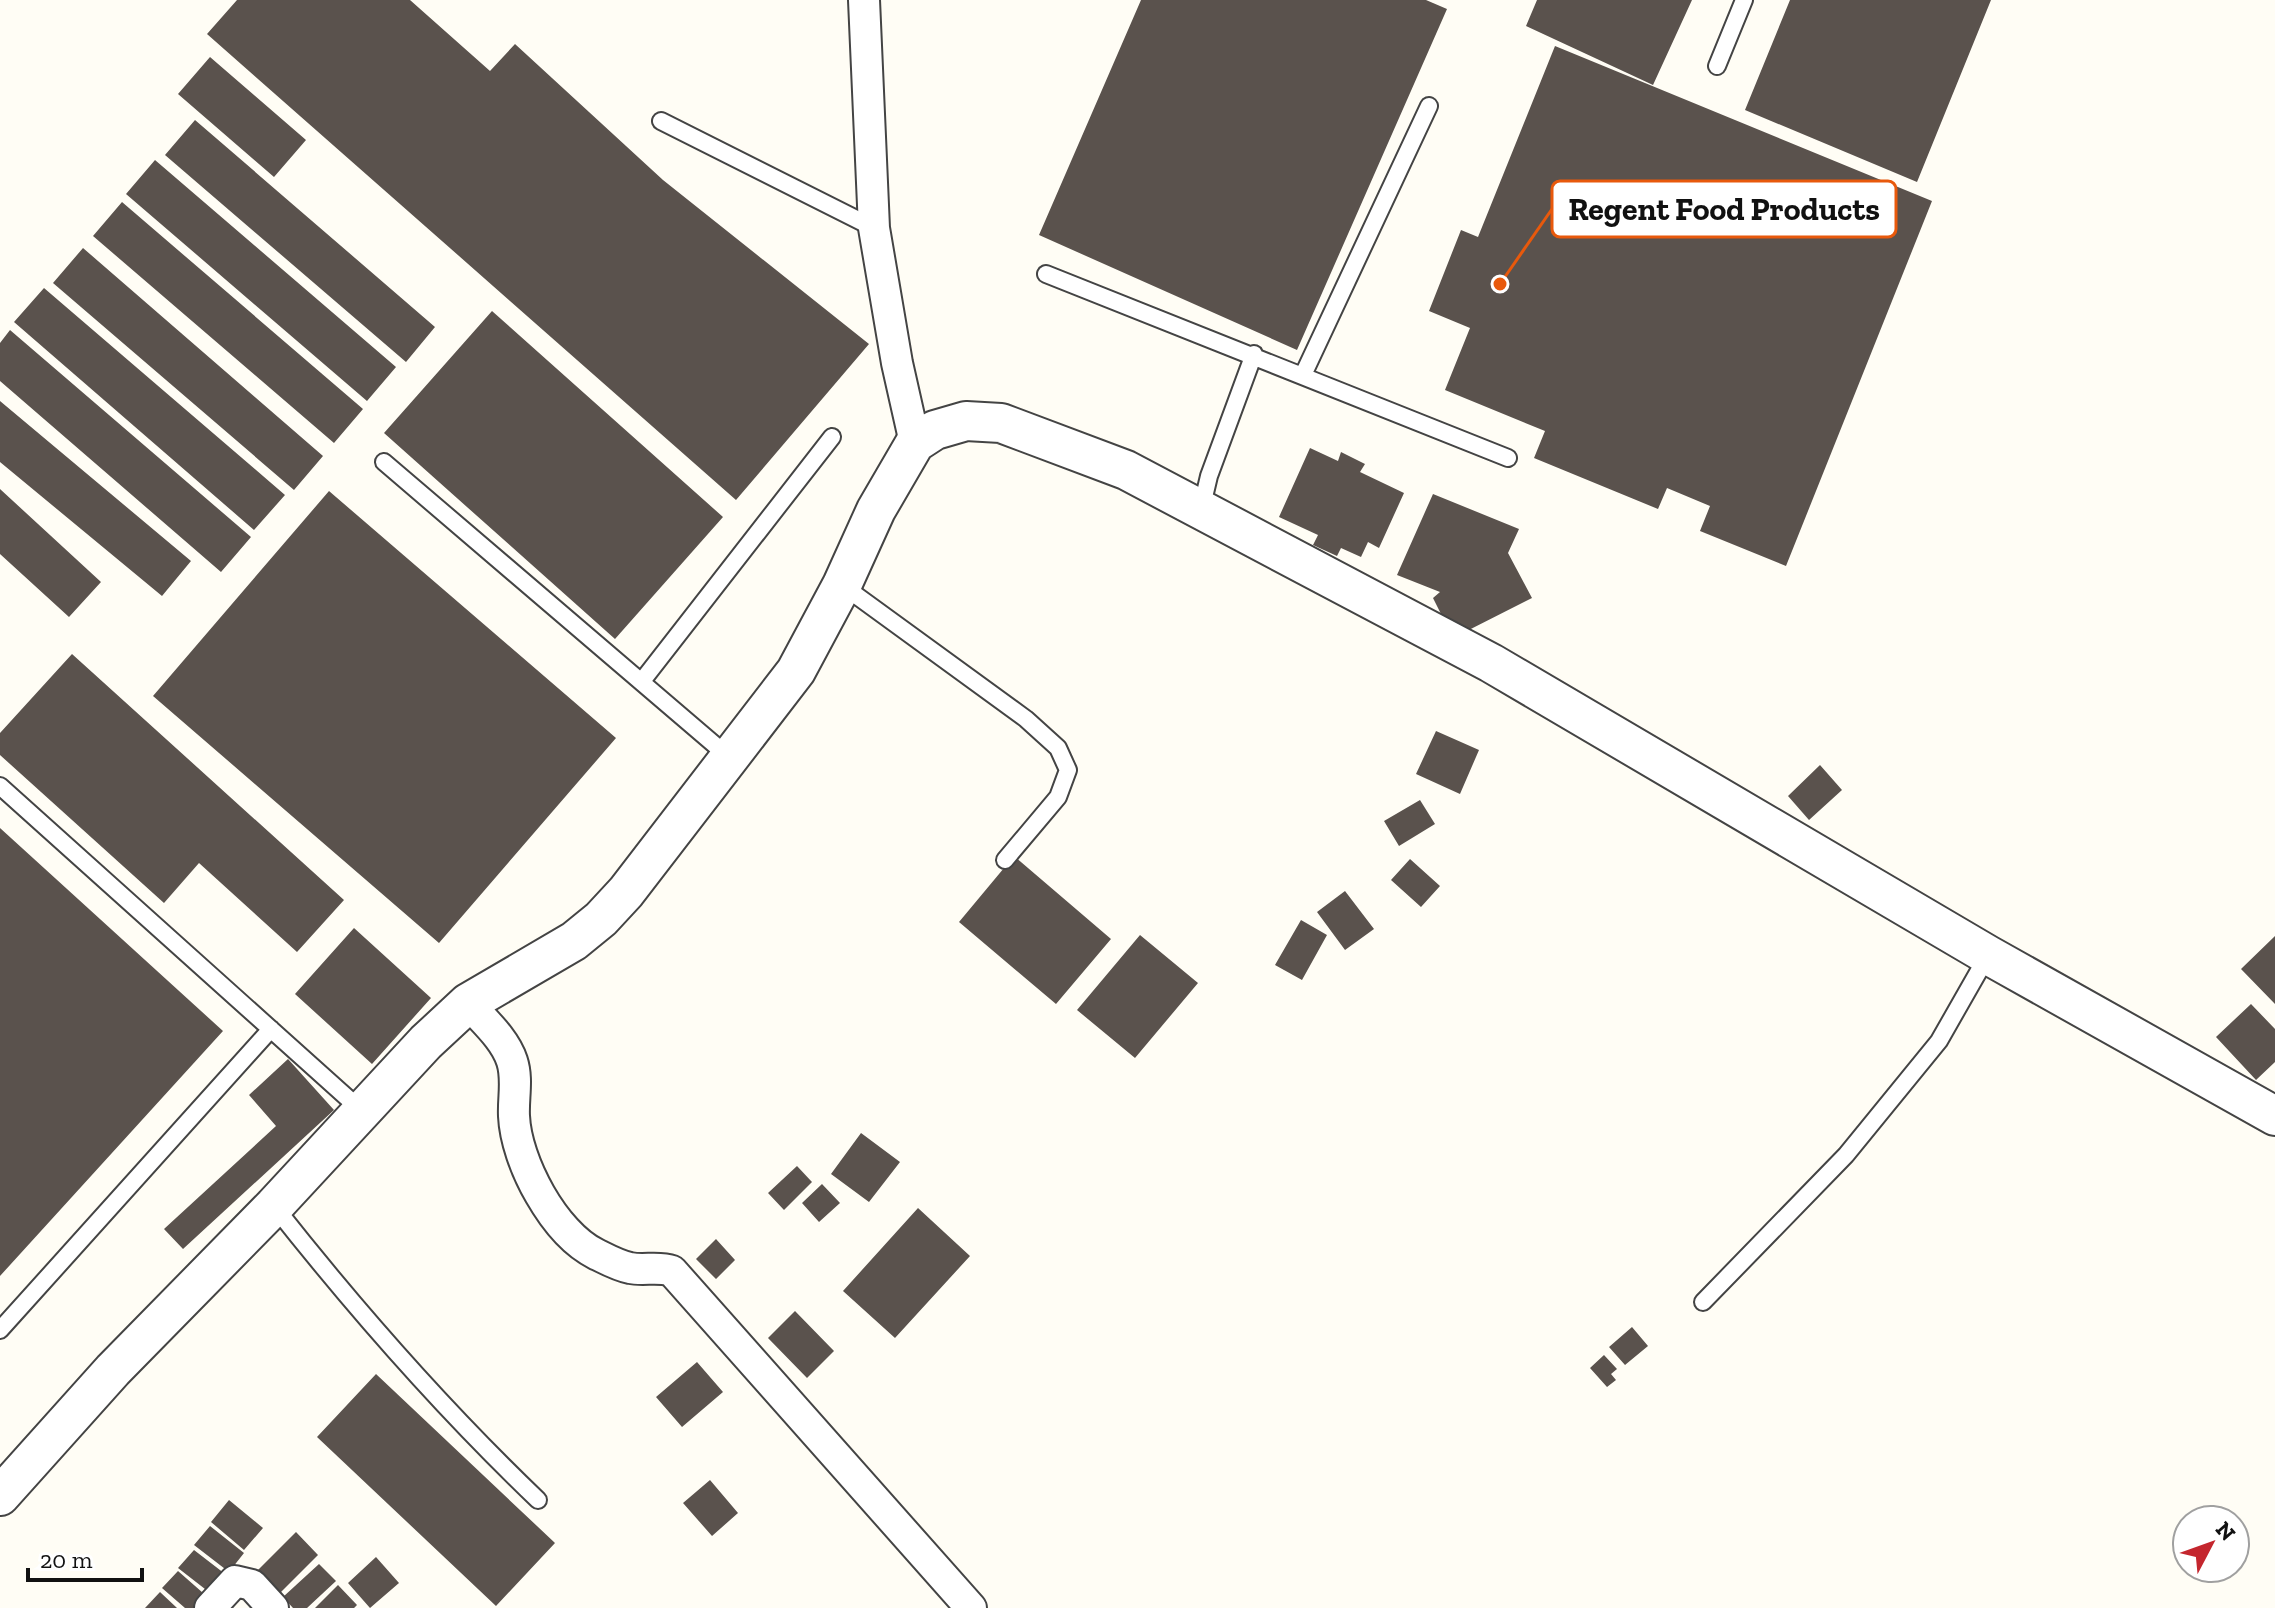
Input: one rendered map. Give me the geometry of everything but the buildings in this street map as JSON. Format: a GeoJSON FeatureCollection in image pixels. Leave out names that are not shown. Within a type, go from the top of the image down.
{"type":"FeatureCollection","features":[{"type":"Feature","properties":{"kind":"street"},"geometry":{"type":"LineString","coordinates":[[864,0],[874,228],[897,363],[915,443]]}},
{"type":"Feature","properties":{"kind":"street"},"geometry":{"type":"LineString","coordinates":[[0,1496],[113,1370],[274,1206],[426,1042],[468,1003],[574,941],[601,919],[796,671],[842,585],[876,510],[915,443],[935,430],[966,421],[1001,423],[1126,470],[1491,663],[1988,955],[2275,1116]]}},
{"type":"Feature","properties":{"kind":"street"},"geometry":{"type":"LineString","coordinates":[[468,1003],[506,1047],[512,1059],[515,1071],[514,1118],[519,1144],[549,1210],[577,1242],[594,1253],[630,1268],[662,1267],[685,1283],[971,1608]]}},
{"type":"Feature","properties":{"kind":"street"},"geometry":{"type":"LineString","coordinates":[[210,1608],[235,1581],[252,1585],[273,1608]]}},
{"type":"Feature","properties":{"kind":"lane"},"geometry":{"type":"LineString","coordinates":[[1717,66],[1744,0]]}},
{"type":"Feature","properties":{"kind":"lane"},"geometry":{"type":"LineString","coordinates":[[1303,375],[1429,106]]}},
{"type":"Feature","properties":{"kind":"lane"},"geometry":{"type":"LineString","coordinates":[[661,121],[874,228]]}},
{"type":"Feature","properties":{"kind":"lane"},"geometry":{"type":"LineString","coordinates":[[1046,274],[1254,354],[1508,458]]}},
{"type":"Feature","properties":{"kind":"lane"},"geometry":{"type":"LineString","coordinates":[[1201,511],[1209,476],[1254,354]]}},
{"type":"Feature","properties":{"kind":"lane"},"geometry":{"type":"LineString","coordinates":[[642,681],[832,437]]}},
{"type":"Feature","properties":{"kind":"lane"},"geometry":{"type":"LineString","coordinates":[[384,462],[729,757]]}},
{"type":"Feature","properties":{"kind":"lane"},"geometry":{"type":"LineString","coordinates":[[842,585],[1026,719],[1058,748],[1068,770],[1058,797],[1005,860]]}},
{"type":"Feature","properties":{"kind":"lane"},"geometry":{"type":"LineString","coordinates":[[0,786],[362,1111]]}},
{"type":"Feature","properties":{"kind":"lane"},"geometry":{"type":"LineString","coordinates":[[1703,1302],[1846,1155],[1939,1041],[1988,955]]}},
{"type":"Feature","properties":{"kind":"lane"},"geometry":{"type":"LineString","coordinates":[[0,1330],[271,1029]]}},
{"type":"Feature","properties":{"kind":"lane"},"geometry":{"type":"LineString","coordinates":[[274,1206],[339,1289],[413,1372],[538,1500]]}},
{"type":"Feature","properties":{"kind":"place","name":"Regent Food Products"},"geometry":{"type":"Point","coordinates":[1500,284]}}]}
